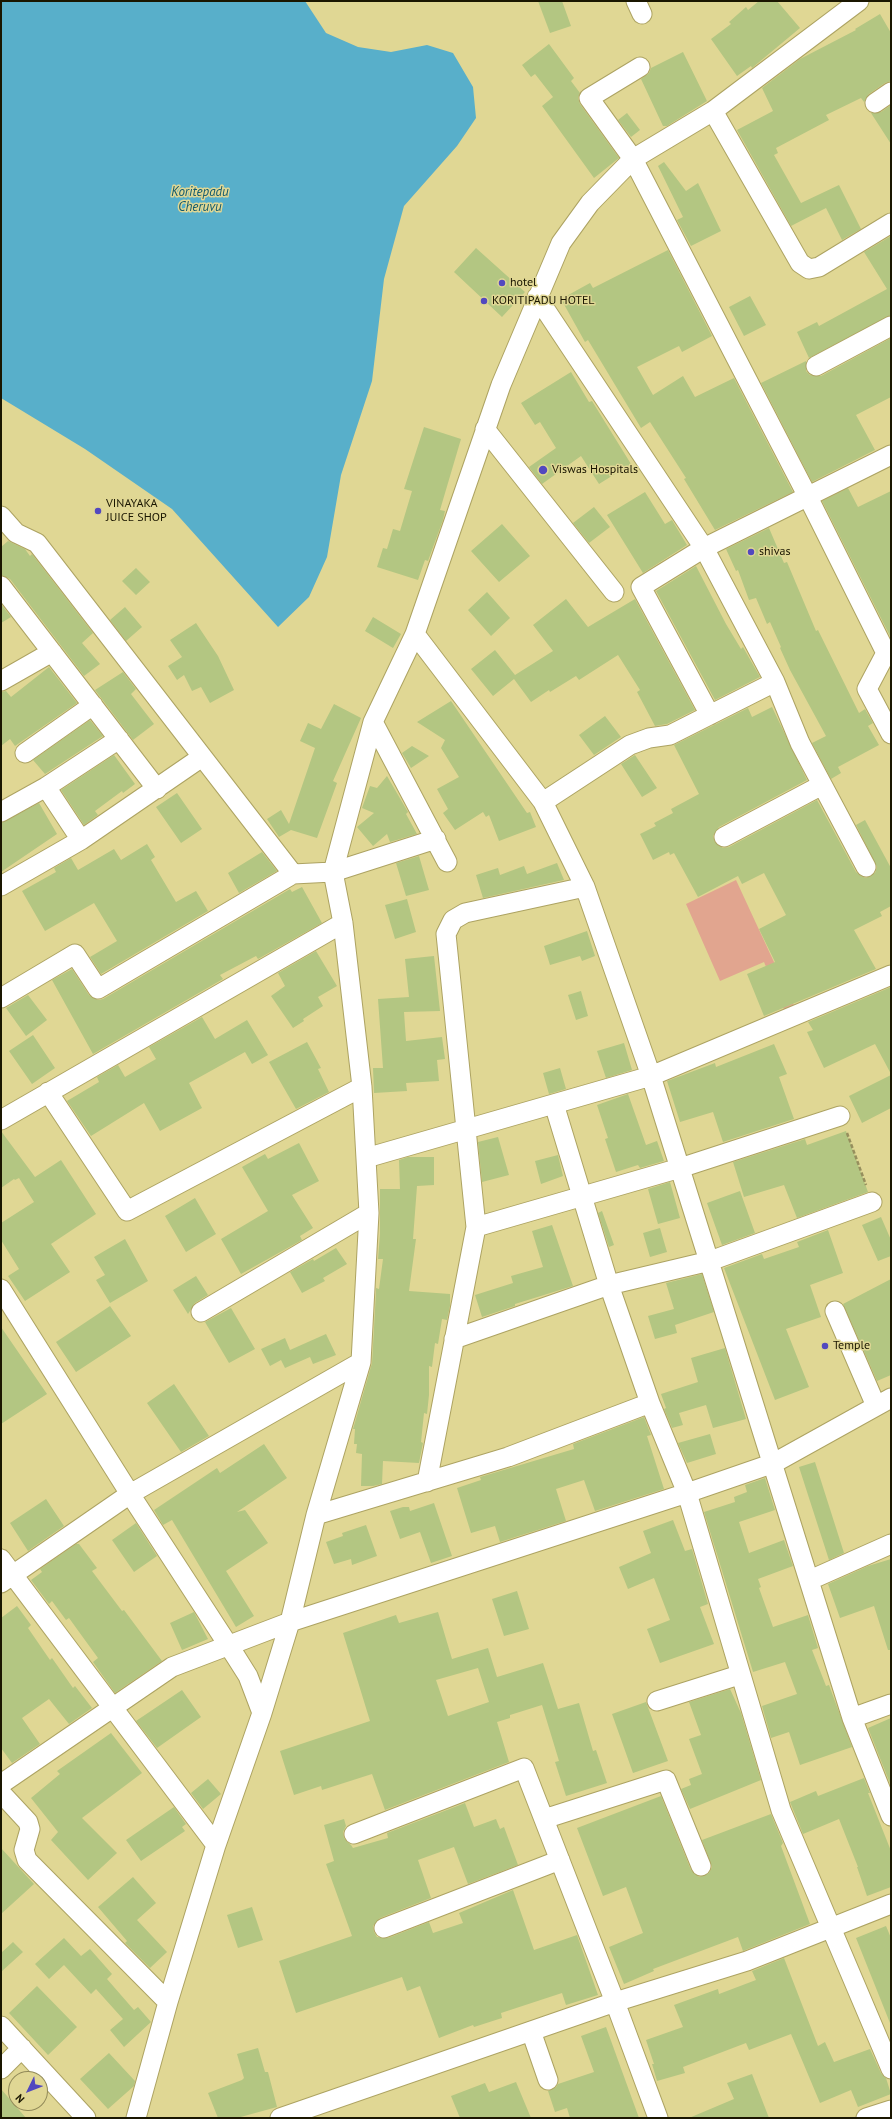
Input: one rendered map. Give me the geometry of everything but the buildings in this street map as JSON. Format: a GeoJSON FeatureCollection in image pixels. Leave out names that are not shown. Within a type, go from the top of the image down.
{"type":"FeatureCollection","features":[{"type":"Feature","properties":{"kind":"street"},"geometry":{"type":"LineString","coordinates":[[136,2118],[168,2002],[216,1845],[262,1713],[290,1622],[316,1515],[361,1362],[369,1214],[362,1086],[343,923],[333,872],[373,722],[415,634],[485,429],[537,297],[561,243],[590,203],[633,159],[713,111],[859,1]]}},
{"type":"Feature","properties":{"kind":"street"},"geometry":{"type":"LineString","coordinates":[[640,67],[589,98],[633,159],[889,652],[867,689],[891,734]]}},
{"type":"Feature","properties":{"kind":"street"},"geometry":{"type":"LineString","coordinates":[[875,103],[891,92]]}},
{"type":"Feature","properties":{"kind":"street"},"geometry":{"type":"LineString","coordinates":[[713,111],[800,263],[809,269],[819,267],[891,223]]}},
{"type":"Feature","properties":{"kind":"street"},"geometry":{"type":"LineString","coordinates":[[537,297],[704,548],[775,682],[800,743],[866,867]]}},
{"type":"Feature","properties":{"kind":"street"},"geometry":{"type":"LineString","coordinates":[[816,366],[891,326]]}},
{"type":"Feature","properties":{"kind":"street"},"geometry":{"type":"LineString","coordinates":[[485,429],[614,592]]}},
{"type":"Feature","properties":{"kind":"street"},"geometry":{"type":"LineString","coordinates":[[710,715],[641,587],[704,548],[891,456]]}},
{"type":"Feature","properties":{"kind":"street"},"geometry":{"type":"LineString","coordinates":[[1,516],[16,533],[37,543],[293,874]]}},
{"type":"Feature","properties":{"kind":"street"},"geometry":{"type":"LineString","coordinates":[[1,586],[94,705],[157,789]]}},
{"type":"Feature","properties":{"kind":"street"},"geometry":{"type":"LineString","coordinates":[[415,634],[543,802],[585,887],[651,1076],[774,1463],[852,1718],[891,1816]]}},
{"type":"Feature","properties":{"kind":"street"},"geometry":{"type":"LineString","coordinates":[[1,681],[52,652]]}},
{"type":"Feature","properties":{"kind":"street"},"geometry":{"type":"LineString","coordinates":[[543,802],[630,745],[649,738],[670,735],[775,682]]}},
{"type":"Feature","properties":{"kind":"street"},"geometry":{"type":"LineString","coordinates":[[26,753],[94,705]]}},
{"type":"Feature","properties":{"kind":"street"},"geometry":{"type":"LineString","coordinates":[[373,722],[447,862]]}},
{"type":"Feature","properties":{"kind":"street"},"geometry":{"type":"LineString","coordinates":[[1,812],[46,787],[119,739]]}},
{"type":"Feature","properties":{"kind":"street"},"geometry":{"type":"LineString","coordinates":[[1,886],[81,840],[202,757]]}},
{"type":"Feature","properties":{"kind":"street"},"geometry":{"type":"LineString","coordinates":[[724,837],[822,785]]}},
{"type":"Feature","properties":{"kind":"street"},"geometry":{"type":"LineString","coordinates":[[46,787],[81,840]]}},
{"type":"Feature","properties":{"kind":"street"},"geometry":{"type":"LineString","coordinates":[[1,998],[75,954],[98,989],[293,874],[333,872],[436,839]]}},
{"type":"Feature","properties":{"kind":"street"},"geometry":{"type":"LineString","coordinates":[[427,1482],[476,1227],[464,1129],[446,934],[453,920],[465,913],[585,887]]}},
{"type":"Feature","properties":{"kind":"street"},"geometry":{"type":"LineString","coordinates":[[1,1120],[343,923]]}},
{"type":"Feature","properties":{"kind":"street"},"geometry":{"type":"LineString","coordinates":[[366,1158],[651,1076],[891,975]]}},
{"type":"Feature","properties":{"kind":"street"},"geometry":{"type":"LineString","coordinates":[[48,1092],[127,1211],[362,1086]]}},
{"type":"Feature","properties":{"kind":"street"},"geometry":{"type":"LineString","coordinates":[[554,1104],[581,1197],[609,1285],[650,1403],[687,1493],[739,1675],[781,1810],[891,2069]]}},
{"type":"Feature","properties":{"kind":"street"},"geometry":{"type":"LineString","coordinates":[[476,1227],[680,1168],[840,1116]]}},
{"type":"Feature","properties":{"kind":"street"},"geometry":{"type":"LineString","coordinates":[[454,1339],[609,1285],[710,1261],[872,1202]]}},
{"type":"Feature","properties":{"kind":"street"},"geometry":{"type":"LineString","coordinates":[[201,1312],[369,1214]]}},
{"type":"Feature","properties":{"kind":"street"},"geometry":{"type":"LineString","coordinates":[[1,1289],[130,1494],[248,1676],[262,1713]]}},
{"type":"Feature","properties":{"kind":"street"},"geometry":{"type":"LineString","coordinates":[[1,1784],[172,1667],[290,1622],[687,1493],[774,1463],[883,1402],[835,1312]]}},
{"type":"Feature","properties":{"kind":"street"},"geometry":{"type":"LineString","coordinates":[[6,1579],[130,1494],[361,1362]]}},
{"type":"Feature","properties":{"kind":"street"},"geometry":{"type":"LineString","coordinates":[[316,1515],[508,1457],[650,1403]]}},
{"type":"Feature","properties":{"kind":"street"},"geometry":{"type":"LineString","coordinates":[[810,1580],[891,1544]]}},
{"type":"Feature","properties":{"kind":"street"},"geometry":{"type":"LineString","coordinates":[[1,1559],[6,1579],[112,1707],[216,1845]]}},
{"type":"Feature","properties":{"kind":"street"},"geometry":{"type":"LineString","coordinates":[[657,1700],[739,1675]]}},
{"type":"Feature","properties":{"kind":"street"},"geometry":{"type":"LineString","coordinates":[[852,1718],[891,1704]]}},
{"type":"Feature","properties":{"kind":"street"},"geometry":{"type":"LineString","coordinates":[[354,1834],[524,1768],[615,2002],[658,2118]]}},
{"type":"Feature","properties":{"kind":"street"},"geometry":{"type":"LineString","coordinates":[[544,1819],[666,1780],[701,1866]]}},
{"type":"Feature","properties":{"kind":"street"},"geometry":{"type":"LineString","coordinates":[[1,1793],[28,1822],[30,1829],[24,1850],[27,1860],[168,2002]]}},
{"type":"Feature","properties":{"kind":"street"},"geometry":{"type":"LineString","coordinates":[[384,1928],[560,1860]]}},
{"type":"Feature","properties":{"kind":"street"},"geometry":{"type":"LineString","coordinates":[[280,2118],[615,2002],[747,1962],[891,1904]]}},
{"type":"Feature","properties":{"kind":"street"},"geometry":{"type":"LineString","coordinates":[[1,2026],[86,2118]]}},
{"type":"Feature","properties":{"kind":"street"},"geometry":{"type":"LineString","coordinates":[[531,2031],[548,2080]]}},
{"type":"Feature","properties":{"kind":"street"},"geometry":{"type":"LineString","coordinates":[[1,2069],[22,2048]]}},
{"type":"Feature","properties":{"kind":"street"},"geometry":{"type":"LineString","coordinates":[[866,2118],[891,2110]]}},
{"type":"Feature","properties":{"kind":"path"},"geometry":{"type":"LineString","coordinates":[[840,1116],[872,1202]]}},
{"type":"Feature","properties":{"kind":"shaded area"},"geometry":{"type":"Polygon","coordinates":[[[736,880],[798,1014],[788,1019],[764,962],[720,981],[686,904],[736,880]]]}},
{"type":"Feature","properties":{"kind":"water","name":"Koritepadu Cheruvu"},"geometry":{"type":"Polygon","coordinates":[[[1,1],[305,1],[326,33],[358,47],[391,52],[427,45],[453,53],[473,87],[476,118],[457,146],[404,206],[384,279],[372,381],[341,475],[327,557],[309,597],[278,627],[172,509],[85,449],[1,398],[1,1]]]}},
{"type":"Feature","properties":{"kind":"place","name":"hotel"},"geometry":{"type":"Point","coordinates":[502,283]}},
{"type":"Feature","properties":{"kind":"place","name":"KORITIPADU HOTEL"},"geometry":{"type":"Point","coordinates":[484,301]}},
{"type":"Feature","properties":{"kind":"place","name":"Viswas Hospitals"},"geometry":{"type":"Point","coordinates":[543,470]}},
{"type":"Feature","properties":{"kind":"place","name":"VINAYAKA JUICE SHOP"},"geometry":{"type":"Point","coordinates":[98,511]}},
{"type":"Feature","properties":{"kind":"place","name":"shivas"},"geometry":{"type":"Point","coordinates":[751,552]}},
{"type":"Feature","properties":{"kind":"place","name":"Temple"},"geometry":{"type":"Point","coordinates":[825,1346]}}]}
